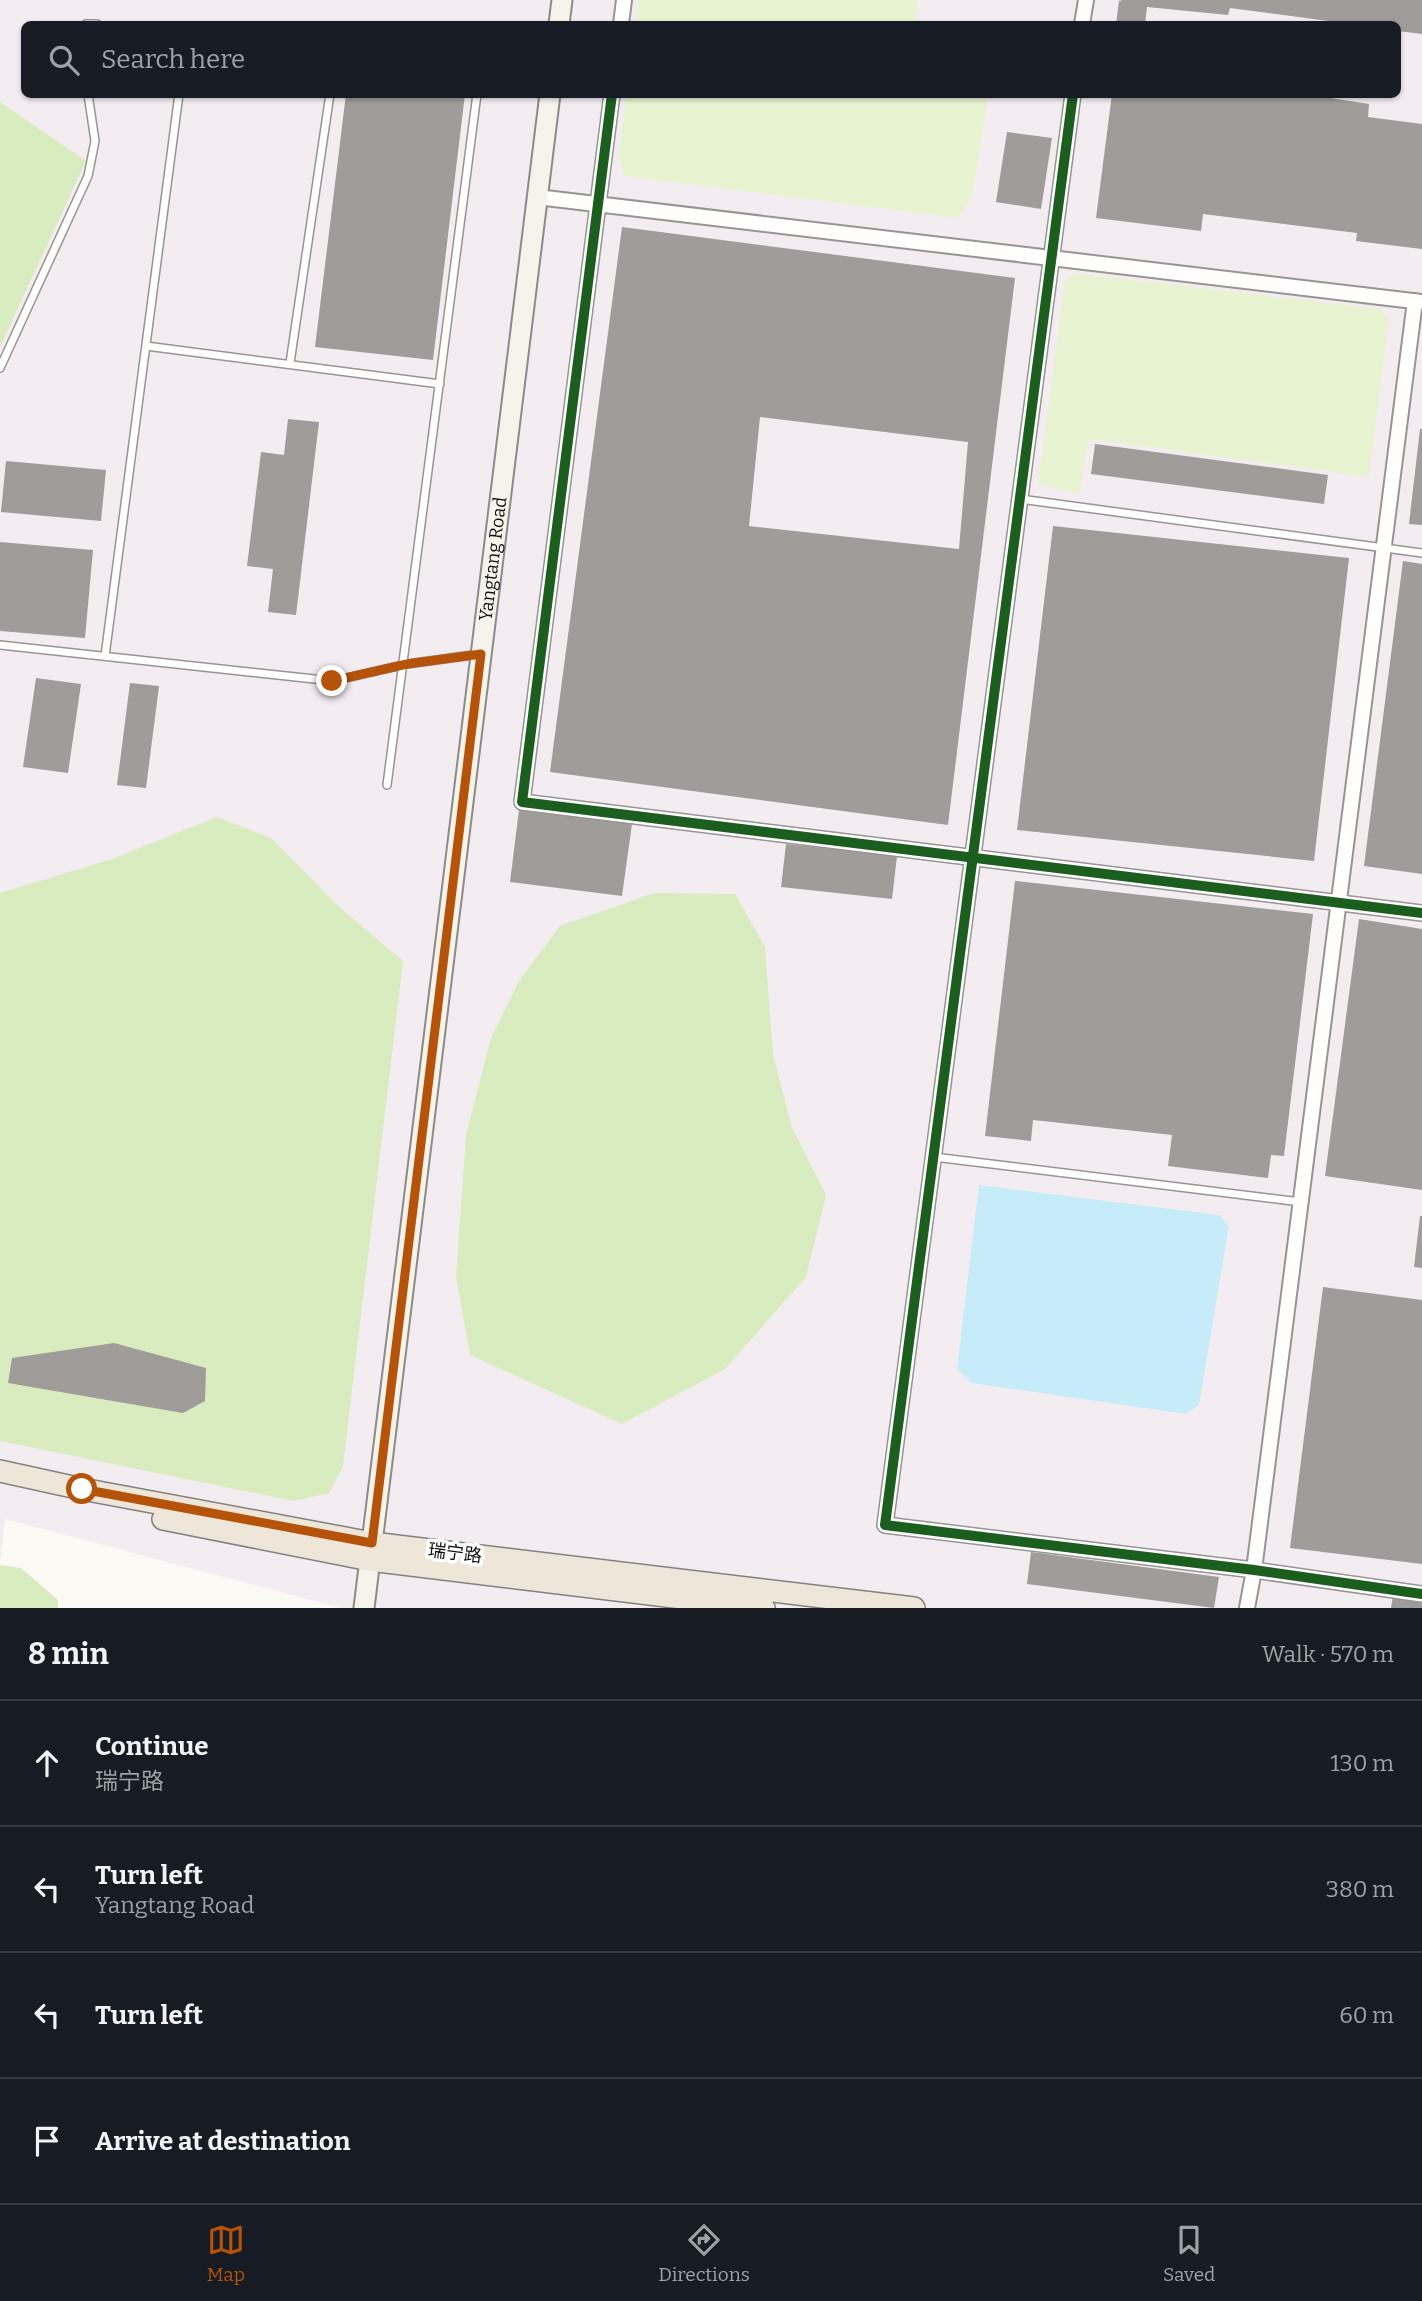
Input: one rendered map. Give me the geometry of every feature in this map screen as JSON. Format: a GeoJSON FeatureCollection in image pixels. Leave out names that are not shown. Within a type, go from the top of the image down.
{"type":"FeatureCollection","features":[{"type":"Feature","properties":{"kind":"main road"},"geometry":{"type":"LineString","coordinates":[[559,21],[562,0]]}},
{"type":"Feature","properties":{"kind":"main road","name":"Yangtang Road"},"geometry":{"type":"LineString","coordinates":[[364,1608],[549,98]]}},
{"type":"Feature","properties":{"kind":"main road","name":"瑞宁路"},"geometry":{"type":"LineString","coordinates":[[0,1471],[371,1552]]}},
{"type":"Feature","properties":{"kind":"main road","name":"瑞宁路"},"geometry":{"type":"LineString","coordinates":[[0,1486],[371,1552],[736,1600],[914,1608]]}},
{"type":"Feature","properties":{"kind":"main road","name":"瑞宁路"},"geometry":{"type":"LineString","coordinates":[[736,1600],[764,1608]]}},
{"type":"Feature","properties":{"kind":"street"},"geometry":{"type":"LineString","coordinates":[[621,21],[624,0]]}},
{"type":"Feature","properties":{"kind":"street"},"geometry":{"type":"LineString","coordinates":[[1082,21],[1086,0]]}},
{"type":"Feature","properties":{"kind":"street"},"geometry":{"type":"LineString","coordinates":[[611,98],[522,802],[1422,914]]}},
{"type":"Feature","properties":{"kind":"street"},"geometry":{"type":"LineString","coordinates":[[1072,98],[885,1524],[1422,1594]]}},
{"type":"Feature","properties":{"kind":"street"},"geometry":{"type":"LineString","coordinates":[[537,197],[1419,301],[1384,548],[1247,1608]]}},
{"type":"Feature","properties":{"kind":"lane"},"geometry":{"type":"LineString","coordinates":[[0,368],[88,176],[95,141],[89,98]]}},
{"type":"Feature","properties":{"kind":"lane"},"geometry":{"type":"LineString","coordinates":[[105,656],[178,98]]}},
{"type":"Feature","properties":{"kind":"lane"},"geometry":{"type":"LineString","coordinates":[[290,363],[329,98]]}},
{"type":"Feature","properties":{"kind":"lane"},"geometry":{"type":"LineString","coordinates":[[387,786],[476,98]]}},
{"type":"Feature","properties":{"kind":"lane"},"geometry":{"type":"LineString","coordinates":[[146,346],[440,384]]}},
{"type":"Feature","properties":{"kind":"lane"},"geometry":{"type":"LineString","coordinates":[[1020,499],[1422,553]]}},
{"type":"Feature","properties":{"kind":"lane"},"geometry":{"type":"LineString","coordinates":[[0,645],[332,681],[403,665],[481,654]]}},
{"type":"Feature","properties":{"kind":"lane"},"geometry":{"type":"LineString","coordinates":[[934,1157],[1301,1202]]}},
{"type":"Feature","properties":{"kind":"shaded area"},"geometry":{"type":"Polygon","coordinates":[[[0,0],[1422,0],[1422,1608],[341,1608],[5,1519],[0,1563],[0,0]]]}},
{"type":"Feature","properties":{"kind":"green space"},"geometry":{"type":"Polygon","coordinates":[[[638,0],[918,0],[915,21],[635,21],[638,0]]]}},
{"type":"Feature","properties":{"kind":"green space"},"geometry":{"type":"Polygon","coordinates":[[[626,98],[988,98],[972,197],[958,218],[624,176],[619,156],[626,98]]]}},
{"type":"Feature","properties":{"kind":"green space"},"geometry":{"type":"Polygon","coordinates":[[[0,102],[86,161],[0,347],[0,102]]]}},
{"type":"Feature","properties":{"kind":"green space"},"geometry":{"type":"Polygon","coordinates":[[[1079,274],[1381,309],[1389,319],[1369,477],[1089,439],[1079,494],[1038,484],[1065,280],[1079,274]]]}},
{"type":"Feature","properties":{"kind":"green space"},"geometry":{"type":"Polygon","coordinates":[[[217,817],[271,838],[338,906],[403,961],[343,1466],[329,1493],[294,1501],[0,1441],[0,893],[112,859],[217,817]]]}},
{"type":"Feature","properties":{"kind":"green space"},"geometry":{"type":"Polygon","coordinates":[[[654,893],[735,894],[765,947],[773,1055],[792,1128],[826,1195],[806,1277],[725,1369],[622,1424],[470,1355],[456,1276],[466,1135],[491,1038],[519,981],[560,926],[654,893]]]}},
{"type":"Feature","properties":{"kind":"green space"},"geometry":{"type":"Polygon","coordinates":[[[0,1565],[21,1568],[58,1600],[58,1608],[0,1608],[0,1565]]]}},
{"type":"Feature","properties":{"kind":"water"},"geometry":{"type":"Polygon","coordinates":[[[979,1185],[1219,1215],[1229,1226],[1199,1405],[1186,1414],[972,1383],[957,1369],[979,1185]]]}},
{"type":"Feature","properties":{"kind":"building"},"geometry":{"type":"Polygon","coordinates":[[[1422,0],[1422,34],[1401,31],[1401,21],[1328,21],[1230,8],[1228,15],[1147,7],[1145,21],[1116,21],[1119,1],[1422,0]]]}},
{"type":"Feature","properties":{"kind":"building"},"geometry":{"type":"Polygon","coordinates":[[[346,98],[465,98],[433,360],[315,347],[346,98]]]}},
{"type":"Feature","properties":{"kind":"building"},"geometry":{"type":"Polygon","coordinates":[[[1111,98],[1331,98],[1369,104],[1368,117],[1422,124],[1422,249],[1356,241],[1357,233],[1203,214],[1201,231],[1096,218],[1111,98]]]}},
{"type":"Feature","properties":{"kind":"building"},"geometry":{"type":"Polygon","coordinates":[[[1007,132],[1052,138],[1041,209],[996,202],[1007,132]]]}},
{"type":"Feature","properties":{"kind":"building"},"geometry":{"type":"Polygon","coordinates":[[[622,227],[1015,278],[948,825],[550,772],[622,227]],[[760,417],[749,526],[959,549],[968,442],[760,417]]]}},
{"type":"Feature","properties":{"kind":"building"},"geometry":{"type":"Polygon","coordinates":[[[288,419],[319,422],[296,615],[268,612],[273,569],[247,566],[261,452],[284,455],[288,419]]]}},
{"type":"Feature","properties":{"kind":"building"},"geometry":{"type":"Polygon","coordinates":[[[1422,429],[1422,525],[1409,524],[1422,429]]]}},
{"type":"Feature","properties":{"kind":"building"},"geometry":{"type":"Polygon","coordinates":[[[1095,444],[1328,475],[1324,504],[1091,474],[1095,444]]]}},
{"type":"Feature","properties":{"kind":"building"},"geometry":{"type":"Polygon","coordinates":[[[6,461],[106,470],[101,521],[1,512],[6,461]]]}},
{"type":"Feature","properties":{"kind":"building"},"geometry":{"type":"Polygon","coordinates":[[[1053,526],[1349,558],[1314,861],[1017,830],[1053,526]]]}},
{"type":"Feature","properties":{"kind":"building"},"geometry":{"type":"Polygon","coordinates":[[[0,542],[93,550],[85,638],[0,631],[0,542]]]}},
{"type":"Feature","properties":{"kind":"building"},"geometry":{"type":"Polygon","coordinates":[[[1403,561],[1422,564],[1422,874],[1364,866],[1403,561]]]}},
{"type":"Feature","properties":{"kind":"building"},"geometry":{"type":"Polygon","coordinates":[[[36,678],[81,684],[68,773],[23,767],[36,678]]]}},
{"type":"Feature","properties":{"kind":"building"},"geometry":{"type":"Polygon","coordinates":[[[130,683],[159,686],[146,788],[117,785],[130,683]]]}},
{"type":"Feature","properties":{"kind":"building"},"geometry":{"type":"Polygon","coordinates":[[[519,810],[632,824],[622,896],[510,882],[519,810]]]}},
{"type":"Feature","properties":{"kind":"building"},"geometry":{"type":"Polygon","coordinates":[[[786,844],[897,856],[892,899],[781,887],[786,844]]]}},
{"type":"Feature","properties":{"kind":"building"},"geometry":{"type":"Polygon","coordinates":[[[1015,881],[1313,914],[1284,1156],[1271,1155],[1268,1178],[1168,1166],[1172,1135],[1033,1120],[1031,1141],[985,1136],[1015,881]]]}},
{"type":"Feature","properties":{"kind":"building"},"geometry":{"type":"Polygon","coordinates":[[[1359,919],[1422,929],[1422,1190],[1325,1176],[1359,919]]]}},
{"type":"Feature","properties":{"kind":"building"},"geometry":{"type":"Polygon","coordinates":[[[1422,1216],[1422,1268],[1414,1267],[1422,1216]]]}},
{"type":"Feature","properties":{"kind":"building"},"geometry":{"type":"Polygon","coordinates":[[[1323,1287],[1422,1300],[1422,1564],[1290,1548],[1323,1287]]]}},
{"type":"Feature","properties":{"kind":"building"},"geometry":{"type":"Polygon","coordinates":[[[114,1343],[206,1368],[205,1401],[183,1413],[8,1383],[12,1358],[114,1343]]]}},
{"type":"Feature","properties":{"kind":"building"},"geometry":{"type":"Polygon","coordinates":[[[1031,1552],[1219,1577],[1214,1608],[1027,1584],[1031,1552]]]}},
{"type":"Feature","properties":{"kind":"building"},"geometry":{"type":"Polygon","coordinates":[[[1393,1596],[1422,1601],[1422,1608],[1391,1608],[1393,1596]]]}},
{"type":"Feature","properties":{"kind":"cycle path"},"geometry":{"type":"LineString","coordinates":[[611,98],[522,802],[1422,913]]}},
{"type":"Feature","properties":{"kind":"cycle path"},"geometry":{"type":"LineString","coordinates":[[1072,98],[885,1525],[1254,1570],[1422,1594]]}},
{"type":"Feature","properties":{"kind":"route"},"geometry":{"type":"LineString","coordinates":[[82,1489],[372,1543],[481,654],[407,664],[332,681]]}}]}
